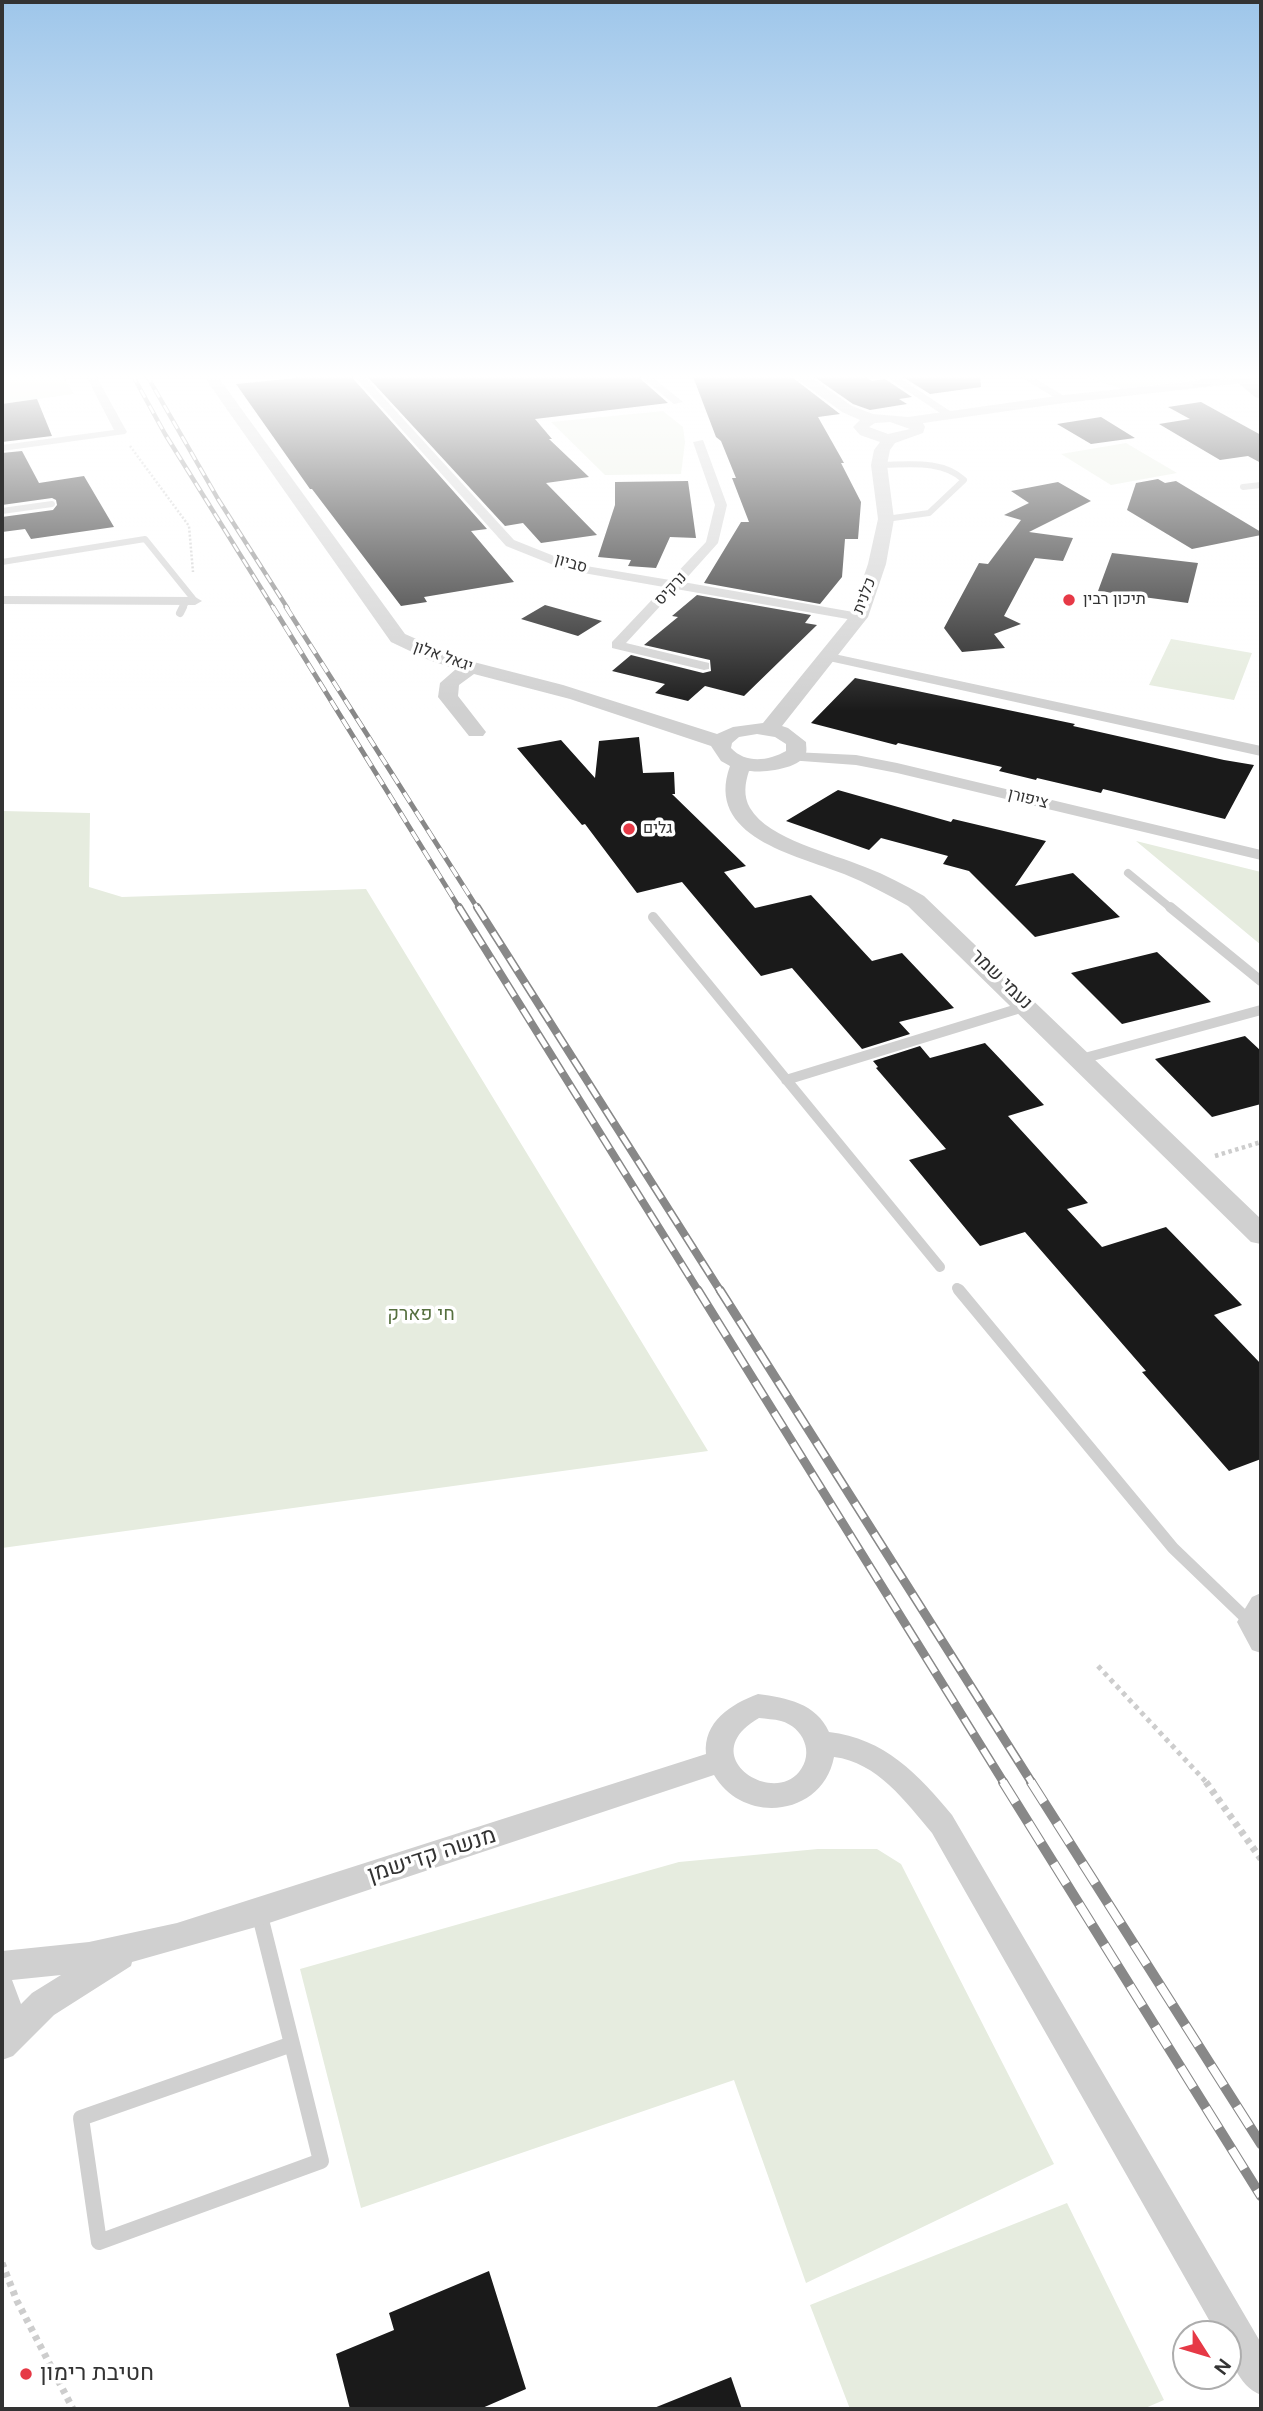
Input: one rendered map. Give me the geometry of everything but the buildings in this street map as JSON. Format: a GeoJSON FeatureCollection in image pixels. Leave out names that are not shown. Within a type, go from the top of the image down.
{"type":"FeatureCollection","features":[{"type":"Feature","properties":{"kind":"street","name":"יגאל אלון"},"geometry":{"type":"LineString","coordinates":[[290,487],[398,638],[420,651],[470,668],[554,688],[720,742]]}},
{"type":"Feature","properties":{"kind":"street","name":"סביון"},"geometry":{"type":"LineString","coordinates":[[459,487],[510,543],[571,567],[859,617]]}},
{"type":"Feature","properties":{"kind":"street","name":"נרקיס"},"geometry":{"type":"LineString","coordinates":[[704,666],[617,645],[712,543],[721,505],[715,487]]}},
{"type":"Feature","properties":{"kind":"street","name":"כלנית"},"geometry":{"type":"LineString","coordinates":[[769,729],[859,617],[877,564],[886,519],[882,487]]}},
{"type":"Feature","properties":{"kind":"street"},"geometry":{"type":"LineString","coordinates":[[2,600],[191,601]]}},
{"type":"Feature","properties":{"kind":"street"},"geometry":{"type":"LineString","coordinates":[[825,656],[1261,751]]}},
{"type":"Feature","properties":{"kind":"street"},"geometry":{"type":"LineString","coordinates":[[470,668],[450,683],[448,697],[476,732]]}},
{"type":"Feature","properties":{"kind":"street"},"geometry":{"type":"LineString","coordinates":[[769,729],[781,732],[796,742],[798,748],[793,757],[767,766],[741,764],[722,754],[720,742],[733,732],[769,729]]}},
{"type":"Feature","properties":{"kind":"street","name":"ציפורן"},"geometry":{"type":"LineString","coordinates":[[793,757],[856,760],[897,768],[1261,855]]}},
{"type":"Feature","properties":{"kind":"street","name":"נעמי שמר"},"geometry":{"type":"LineString","coordinates":[[741,764],[734,783],[735,798],[741,813],[758,829],[785,843],[867,875],[916,901],[1261,1235]]}},
{"type":"Feature","properties":{"kind":"street"},"geometry":{"type":"LineString","coordinates":[[758,1706],[790,1710],[804,1718],[821,1743],[822,1758],[817,1773],[806,1784],[783,1794],[757,1794],[741,1786],[729,1775],[721,1761],[719,1746],[722,1732],[730,1720],[758,1706]]}},
{"type":"Feature","properties":{"kind":"street"},"geometry":{"type":"LineString","coordinates":[[821,1743],[858,1749],[887,1767],[913,1789],[942,1824],[1261,2377]]}},
{"type":"Feature","properties":{"kind":"street","name":"מנשה קדישמן"},"geometry":{"type":"LineString","coordinates":[[2,1966],[26,1966],[141,1946],[259,1912],[721,1761]]}},
{"type":"Feature","properties":{"kind":"street","name":"מנשה קדישמן"},"geometry":{"type":"LineString","coordinates":[[2,2043],[54,1996],[114,1958],[141,1946]]}},
{"type":"Feature","properties":{"kind":"street"},"geometry":{"type":"LineString","coordinates":[[2,1991],[6,2012],[2,2043]]}},
{"type":"Feature","properties":{"kind":"lane"},"geometry":{"type":"LineString","coordinates":[[886,519],[929,513],[957,487]]}},
{"type":"Feature","properties":{"kind":"lane"},"geometry":{"type":"LineString","coordinates":[[1243,487],[1247,487]]}},
{"type":"Feature","properties":{"kind":"lane"},"geometry":{"type":"LineString","coordinates":[[2,511],[52,503]]}},
{"type":"Feature","properties":{"kind":"lane"},"geometry":{"type":"LineString","coordinates":[[2,562],[145,539],[191,601],[180,613]]}},
{"type":"Feature","properties":{"kind":"lane"},"geometry":{"type":"LineString","coordinates":[[1128,873],[1261,981]]}},
{"type":"Feature","properties":{"kind":"lane"},"geometry":{"type":"LineString","coordinates":[[653,917],[940,1267]]}},
{"type":"Feature","properties":{"kind":"lane"},"geometry":{"type":"LineString","coordinates":[[786,1080],[1027,1006]]}},
{"type":"Feature","properties":{"kind":"lane"},"geometry":{"type":"LineString","coordinates":[[1081,1059],[1261,1010]]}},
{"type":"Feature","properties":{"kind":"lane"},"geometry":{"type":"LineString","coordinates":[[957,1288],[1173,1548],[1258,1623]]}},
{"type":"Feature","properties":{"kind":"lane"},"geometry":{"type":"LineString","coordinates":[[259,1912],[292,2044],[321,2161],[99,2242],[81,2118],[292,2044]]}},
{"type":"Feature","properties":{"kind":"path"},"geometry":{"type":"LineString","coordinates":[[160,487],[189,527],[191,601]]}},
{"type":"Feature","properties":{"kind":"path"},"geometry":{"type":"LineString","coordinates":[[1189,1164],[1261,1142]]}},
{"type":"Feature","properties":{"kind":"path"},"geometry":{"type":"LineString","coordinates":[[1098,1666],[1207,1783],[1261,1859]]}},
{"type":"Feature","properties":{"kind":"path"},"geometry":{"type":"LineString","coordinates":[[2,2263],[17,2301],[73,2409]]}},
{"type":"Feature","properties":{"kind":"green space"},"geometry":{"type":"Polygon","coordinates":[[[1171,639],[1252,653],[1234,700],[1149,685],[1171,639]]]}},
{"type":"Feature","properties":{"kind":"green space","name":"חי פארק"},"geometry":{"type":"Polygon","coordinates":[[[2,811],[90,813],[89,887],[122,897],[366,889],[708,1451],[2,1548],[2,811]]]}},
{"type":"Feature","properties":{"kind":"green space"},"geometry":{"type":"Polygon","coordinates":[[[1136,841],[1261,872],[1261,945],[1136,841]]]}},
{"type":"Feature","properties":{"kind":"green space"},"geometry":{"type":"Polygon","coordinates":[[[818,1849],[877,1849],[901,1864],[1054,2164],[806,2283],[734,2080],[361,2208],[300,1969],[679,1862],[818,1849]]]}},
{"type":"Feature","properties":{"kind":"green space"},"geometry":{"type":"Polygon","coordinates":[[[1067,2203],[1164,2400],[1143,2409],[850,2409],[810,2305],[1067,2203]]]}},
{"type":"Feature","properties":{"kind":"railway"},"geometry":{"type":"LineString","coordinates":[[198,487],[274,609]]}},
{"type":"Feature","properties":{"kind":"railway"},"geometry":{"type":"LineString","coordinates":[[211,487],[288,609]]}},
{"type":"Feature","properties":{"kind":"railway"},"geometry":{"type":"LineString","coordinates":[[273,607],[460,909]]}},
{"type":"Feature","properties":{"kind":"railway"},"geometry":{"type":"LineString","coordinates":[[286,607],[478,909]]}},
{"type":"Feature","properties":{"kind":"railway"},"geometry":{"type":"LineString","coordinates":[[459,907],[699,1292]]}},
{"type":"Feature","properties":{"kind":"railway"},"geometry":{"type":"LineString","coordinates":[[477,907],[721,1292]]}},
{"type":"Feature","properties":{"kind":"railway"},"geometry":{"type":"LineString","coordinates":[[698,1290],[1004,1783]]}},
{"type":"Feature","properties":{"kind":"railway"},"geometry":{"type":"LineString","coordinates":[[720,1290],[1032,1783]]}},
{"type":"Feature","properties":{"kind":"railway"},"geometry":{"type":"LineString","coordinates":[[1003,1782],[1261,2196]]}},
{"type":"Feature","properties":{"kind":"railway"},"geometry":{"type":"LineString","coordinates":[[1031,1782],[1261,2144]]}},
{"type":"Feature","properties":{"kind":"place","name":"תיכון רבין"},"geometry":{"type":"Point","coordinates":[1069,600]}},
{"type":"Feature","properties":{"kind":"place","name":"גלים"},"geometry":{"type":"Point","coordinates":[629,829]}},
{"type":"Feature","properties":{"kind":"place","name":"חטיבת רימון"},"geometry":{"type":"Point","coordinates":[26,2374]}}]}
